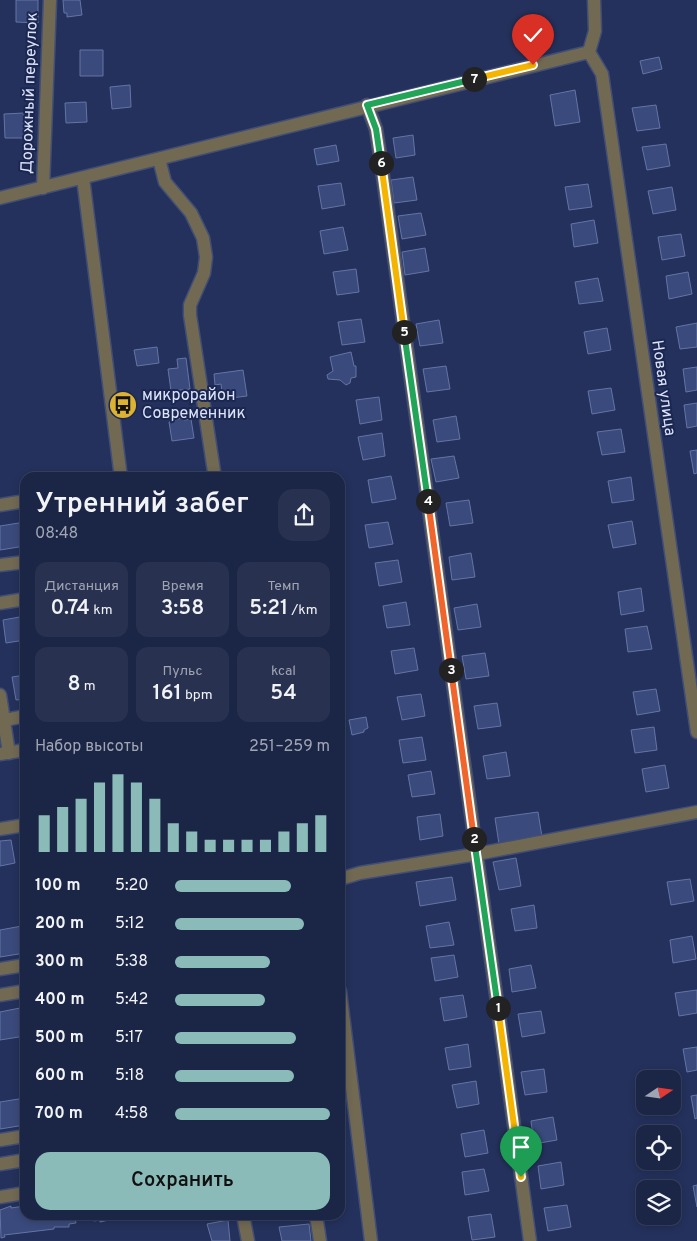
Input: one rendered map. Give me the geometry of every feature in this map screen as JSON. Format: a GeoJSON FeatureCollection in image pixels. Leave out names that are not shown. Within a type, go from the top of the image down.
{"type":"FeatureCollection","features":[{"type":"Feature","properties":{"kind":"street","name":"Дорожный переулок"},"geometry":{"type":"LineString","coordinates":[[43,188],[50,0]]}},
{"type":"Feature","properties":{"kind":"street"},"geometry":{"type":"LineString","coordinates":[[0,198],[367,105],[588,52],[595,31],[594,0]]}},
{"type":"Feature","properties":{"kind":"street","name":"Новая улица"},"geometry":{"type":"LineString","coordinates":[[588,52],[602,74],[697,732]]}},
{"type":"Feature","properties":{"kind":"street"},"geometry":{"type":"LineString","coordinates":[[367,105],[376,129],[380,155],[530,1241]]}},
{"type":"Feature","properties":{"kind":"street"},"geometry":{"type":"LineString","coordinates":[[159,159],[165,182],[191,213],[203,238],[206,257],[204,273],[190,305],[190,315],[214,472]]}},
{"type":"Feature","properties":{"kind":"street"},"geometry":{"type":"LineString","coordinates":[[83,178],[120,472]]}},
{"type":"Feature","properties":{"kind":"street"},"geometry":{"type":"LineString","coordinates":[[0,505],[20,502]]}},
{"type":"Feature","properties":{"kind":"street"},"geometry":{"type":"LineString","coordinates":[[0,565],[20,563]]}},
{"type":"Feature","properties":{"kind":"street"},"geometry":{"type":"LineString","coordinates":[[0,603],[20,600]]}},
{"type":"Feature","properties":{"kind":"street"},"geometry":{"type":"LineString","coordinates":[[0,695],[5,753],[20,751]]}},
{"type":"Feature","properties":{"kind":"street"},"geometry":{"type":"LineString","coordinates":[[2,720],[20,717]]}},
{"type":"Feature","properties":{"kind":"street"},"geometry":{"type":"LineString","coordinates":[[345,877],[477,854],[697,812]]}},
{"type":"Feature","properties":{"kind":"street"},"geometry":{"type":"LineString","coordinates":[[0,829],[20,826]]}},
{"type":"Feature","properties":{"kind":"street"},"geometry":{"type":"LineString","coordinates":[[0,970],[20,966]]}},
{"type":"Feature","properties":{"kind":"street"},"geometry":{"type":"LineString","coordinates":[[0,995],[20,992]]}},
{"type":"Feature","properties":{"kind":"street"},"geometry":{"type":"LineString","coordinates":[[345,1033],[370,1241]]}},
{"type":"Feature","properties":{"kind":"street"},"geometry":{"type":"LineString","coordinates":[[0,1140],[20,1137]]}},
{"type":"Feature","properties":{"kind":"street"},"geometry":{"type":"LineString","coordinates":[[0,1164],[20,1161]]}},
{"type":"Feature","properties":{"kind":"street"},"geometry":{"type":"LineString","coordinates":[[0,1197],[20,1194]]}},
{"type":"Feature","properties":{"kind":"street"},"geometry":{"type":"LineString","coordinates":[[244,1220],[248,1241]]}},
{"type":"Feature","properties":{"kind":"street"},"geometry":{"type":"LineString","coordinates":[[317,1220],[320,1241]]}},
{"type":"Feature","properties":{"kind":"building"},"geometry":{"type":"Polygon","coordinates":[[[16,0],[38,0],[38,23],[16,22],[16,0]]]}},
{"type":"Feature","properties":{"kind":"building"},"geometry":{"type":"Polygon","coordinates":[[[63,0],[80,0],[82,15],[67,17],[67,13],[64,13],[63,0]]]}},
{"type":"Feature","properties":{"kind":"building"},"geometry":{"type":"Polygon","coordinates":[[[80,50],[103,50],[103,76],[80,76],[80,50]]]}},
{"type":"Feature","properties":{"kind":"building"},"geometry":{"type":"Polygon","coordinates":[[[659,57],[662,69],[643,74],[640,61],[659,57]]]}},
{"type":"Feature","properties":{"kind":"building"},"geometry":{"type":"Polygon","coordinates":[[[130,85],[131,107],[112,109],[110,87],[130,85]]]}},
{"type":"Feature","properties":{"kind":"building"},"geometry":{"type":"Polygon","coordinates":[[[575,90],[580,122],[555,126],[550,95],[575,90]]]}},
{"type":"Feature","properties":{"kind":"building"},"geometry":{"type":"Polygon","coordinates":[[[86,102],[87,122],[66,123],[65,103],[86,102]]]}},
{"type":"Feature","properties":{"kind":"building"},"geometry":{"type":"Polygon","coordinates":[[[656,105],[660,128],[637,131],[632,108],[656,105]]]}},
{"type":"Feature","properties":{"kind":"building"},"geometry":{"type":"Polygon","coordinates":[[[24,113],[24,138],[5,138],[4,114],[24,113]]]}},
{"type":"Feature","properties":{"kind":"building"},"geometry":{"type":"Polygon","coordinates":[[[413,135],[415,155],[396,158],[393,138],[413,135]]]}},
{"type":"Feature","properties":{"kind":"building"},"geometry":{"type":"Polygon","coordinates":[[[666,144],[670,166],[647,170],[642,147],[666,144]]]}},
{"type":"Feature","properties":{"kind":"building"},"geometry":{"type":"Polygon","coordinates":[[[336,145],[339,161],[317,165],[314,149],[336,145]]]}},
{"type":"Feature","properties":{"kind":"building"},"geometry":{"type":"Polygon","coordinates":[[[413,177],[417,200],[394,203],[391,180],[413,177]]]}},
{"type":"Feature","properties":{"kind":"building"},"geometry":{"type":"Polygon","coordinates":[[[341,183],[345,205],[322,209],[318,186],[341,183]]]}},
{"type":"Feature","properties":{"kind":"building"},"geometry":{"type":"Polygon","coordinates":[[[588,184],[592,207],[569,210],[565,187],[588,184]]]}},
{"type":"Feature","properties":{"kind":"building"},"geometry":{"type":"Polygon","coordinates":[[[672,187],[676,210],[653,214],[648,191],[672,187]]]}},
{"type":"Feature","properties":{"kind":"building"},"geometry":{"type":"Polygon","coordinates":[[[421,213],[426,235],[402,239],[398,216],[421,213]]]}},
{"type":"Feature","properties":{"kind":"building"},"geometry":{"type":"Polygon","coordinates":[[[594,220],[598,243],[574,247],[571,224],[594,220]]]}},
{"type":"Feature","properties":{"kind":"building"},"geometry":{"type":"Polygon","coordinates":[[[343,227],[348,250],[324,254],[320,231],[343,227]]]}},
{"type":"Feature","properties":{"kind":"building"},"geometry":{"type":"Polygon","coordinates":[[[681,234],[685,256],[662,260],[658,237],[681,234]]]}},
{"type":"Feature","properties":{"kind":"building"},"geometry":{"type":"Polygon","coordinates":[[[425,248],[429,271],[405,275],[402,252],[425,248]]]}},
{"type":"Feature","properties":{"kind":"building"},"geometry":{"type":"Polygon","coordinates":[[[356,269],[359,292],[337,295],[333,272],[356,269]]]}},
{"type":"Feature","properties":{"kind":"building"},"geometry":{"type":"Polygon","coordinates":[[[688,272],[692,294],[669,299],[666,276],[688,272]]]}},
{"type":"Feature","properties":{"kind":"building"},"geometry":{"type":"Polygon","coordinates":[[[598,278],[603,301],[579,304],[575,282],[598,278]]]}},
{"type":"Feature","properties":{"kind":"building"},"geometry":{"type":"Polygon","coordinates":[[[361,319],[365,342],[342,345],[338,322],[361,319]]]}},
{"type":"Feature","properties":{"kind":"building"},"geometry":{"type":"Polygon","coordinates":[[[439,320],[443,343],[420,346],[416,324],[439,320]]]}},
{"type":"Feature","properties":{"kind":"building"},"geometry":{"type":"Polygon","coordinates":[[[697,323],[697,347],[680,349],[676,327],[697,323]]]}},
{"type":"Feature","properties":{"kind":"building"},"geometry":{"type":"Polygon","coordinates":[[[607,328],[611,350],[588,354],[584,332],[607,328]]]}},
{"type":"Feature","properties":{"kind":"building"},"geometry":{"type":"Polygon","coordinates":[[[157,347],[159,363],[137,366],[134,350],[157,347]]]}},
{"type":"Feature","properties":{"kind":"building"},"geometry":{"type":"Polygon","coordinates":[[[351,352],[354,366],[356,366],[356,377],[351,378],[350,383],[346,385],[340,380],[328,379],[327,375],[333,371],[330,357],[351,352]]]}},
{"type":"Feature","properties":{"kind":"building"},"geometry":{"type":"Polygon","coordinates":[[[186,358],[190,389],[171,391],[168,369],[178,368],[177,359],[186,358]]]}},
{"type":"Feature","properties":{"kind":"building"},"geometry":{"type":"Polygon","coordinates":[[[446,366],[450,389],[427,392],[423,369],[446,366]]]}},
{"type":"Feature","properties":{"kind":"building"},"geometry":{"type":"Polygon","coordinates":[[[697,367],[697,390],[686,392],[683,369],[697,367]]]}},
{"type":"Feature","properties":{"kind":"building"},"geometry":{"type":"Polygon","coordinates":[[[243,370],[247,396],[223,399],[221,384],[215,385],[214,374],[243,370]]]}},
{"type":"Feature","properties":{"kind":"building"},"geometry":{"type":"Polygon","coordinates":[[[611,388],[615,410],[592,414],[588,391],[611,388]]]}},
{"type":"Feature","properties":{"kind":"building"},"geometry":{"type":"Polygon","coordinates":[[[379,397],[382,420],[360,424],[356,400],[379,397]]]}},
{"type":"Feature","properties":{"kind":"building"},"geometry":{"type":"Polygon","coordinates":[[[697,403],[697,426],[687,428],[684,405],[697,403]]]}},
{"type":"Feature","properties":{"kind":"building"},"geometry":{"type":"Polygon","coordinates":[[[456,416],[460,439],[437,442],[433,420],[456,416]]]}},
{"type":"Feature","properties":{"kind":"building"},"geometry":{"type":"Polygon","coordinates":[[[184,417],[184,420],[191,419],[194,438],[172,441],[169,422],[184,417]]]}},
{"type":"Feature","properties":{"kind":"building"},"geometry":{"type":"Polygon","coordinates":[[[621,429],[625,452],[602,455],[597,432],[621,429]]]}},
{"type":"Feature","properties":{"kind":"building"},"geometry":{"type":"Polygon","coordinates":[[[382,433],[385,456],[363,460],[358,437],[382,433]]]}},
{"type":"Feature","properties":{"kind":"building"},"geometry":{"type":"Polygon","coordinates":[[[697,450],[697,473],[694,474],[690,451],[697,450]]]}},
{"type":"Feature","properties":{"kind":"building"},"geometry":{"type":"Polygon","coordinates":[[[454,456],[459,478],[436,482],[431,459],[454,456]]]}},
{"type":"Feature","properties":{"kind":"building"},"geometry":{"type":"Polygon","coordinates":[[[391,476],[396,499],[372,503],[368,480],[391,476]]]}},
{"type":"Feature","properties":{"kind":"building"},"geometry":{"type":"Polygon","coordinates":[[[631,477],[634,500],[612,503],[608,481],[631,477]]]}},
{"type":"Feature","properties":{"kind":"building"},"geometry":{"type":"Polygon","coordinates":[[[469,500],[473,523],[450,526],[446,503],[469,500]]]}},
{"type":"Feature","properties":{"kind":"building"},"geometry":{"type":"Polygon","coordinates":[[[632,521],[636,544],[613,548],[608,525],[632,521]]]}},
{"type":"Feature","properties":{"kind":"building"},"geometry":{"type":"Polygon","coordinates":[[[388,522],[393,544],[369,548],[365,525],[388,522]]]}},
{"type":"Feature","properties":{"kind":"building"},"geometry":{"type":"Polygon","coordinates":[[[20,523],[20,547],[0,550],[0,526],[20,523]]]}},
{"type":"Feature","properties":{"kind":"building"},"geometry":{"type":"Polygon","coordinates":[[[471,553],[475,577],[452,580],[449,557],[471,553]]]}},
{"type":"Feature","properties":{"kind":"building"},"geometry":{"type":"Polygon","coordinates":[[[398,560],[402,582],[379,586],[375,563],[398,560]]]}},
{"type":"Feature","properties":{"kind":"building"},"geometry":{"type":"Polygon","coordinates":[[[641,588],[644,611],[621,615],[618,592],[641,588]]]}},
{"type":"Feature","properties":{"kind":"building"},"geometry":{"type":"Polygon","coordinates":[[[406,602],[410,625],[387,628],[383,606],[406,602]]]}},
{"type":"Feature","properties":{"kind":"building"},"geometry":{"type":"Polygon","coordinates":[[[477,604],[481,627],[458,630],[454,608],[477,604]]]}},
{"type":"Feature","properties":{"kind":"building"},"geometry":{"type":"Polygon","coordinates":[[[20,617],[20,641],[6,643],[3,620],[20,617]]]}},
{"type":"Feature","properties":{"kind":"building"},"geometry":{"type":"Polygon","coordinates":[[[647,626],[652,649],[628,652],[625,629],[647,626]]]}},
{"type":"Feature","properties":{"kind":"building"},"geometry":{"type":"Polygon","coordinates":[[[414,648],[418,670],[395,674],[391,651],[414,648]]]}},
{"type":"Feature","properties":{"kind":"building"},"geometry":{"type":"Polygon","coordinates":[[[485,653],[489,676],[466,679],[462,656],[485,653]]]}},
{"type":"Feature","properties":{"kind":"building"},"geometry":{"type":"Polygon","coordinates":[[[20,676],[20,700],[16,700],[12,677],[20,676]]]}},
{"type":"Feature","properties":{"kind":"building"},"geometry":{"type":"Polygon","coordinates":[[[656,689],[660,711],[637,715],[633,692],[656,689]]]}},
{"type":"Feature","properties":{"kind":"building"},"geometry":{"type":"Polygon","coordinates":[[[421,694],[425,716],[402,720],[397,697],[421,694]]]}},
{"type":"Feature","properties":{"kind":"building"},"geometry":{"type":"Polygon","coordinates":[[[497,703],[501,726],[478,729],[474,706],[497,703]]]}},
{"type":"Feature","properties":{"kind":"building"},"geometry":{"type":"Polygon","coordinates":[[[366,717],[368,728],[364,732],[352,735],[349,720],[366,717]]]}},
{"type":"Feature","properties":{"kind":"building"},"geometry":{"type":"Polygon","coordinates":[[[654,727],[657,750],[635,753],[631,730],[654,727]]]}},
{"type":"Feature","properties":{"kind":"building"},"geometry":{"type":"Polygon","coordinates":[[[422,737],[426,760],[403,763],[399,740],[422,737]]]}},
{"type":"Feature","properties":{"kind":"building"},"geometry":{"type":"Polygon","coordinates":[[[506,752],[510,776],[487,779],[483,756],[506,752]]]}},
{"type":"Feature","properties":{"kind":"building"},"geometry":{"type":"Polygon","coordinates":[[[665,765],[669,788],[646,792],[642,769],[665,765]]]}},
{"type":"Feature","properties":{"kind":"building"},"geometry":{"type":"Polygon","coordinates":[[[431,771],[435,794],[412,797],[408,775],[431,771]]]}},
{"type":"Feature","properties":{"kind":"building"},"geometry":{"type":"Polygon","coordinates":[[[538,812],[542,837],[499,844],[495,818],[538,812]]]}},
{"type":"Feature","properties":{"kind":"building"},"geometry":{"type":"Polygon","coordinates":[[[440,814],[443,836],[420,840],[417,817],[440,814]]]}},
{"type":"Feature","properties":{"kind":"building"},"geometry":{"type":"Polygon","coordinates":[[[11,840],[15,863],[0,866],[0,841],[11,840]]]}},
{"type":"Feature","properties":{"kind":"building"},"geometry":{"type":"Polygon","coordinates":[[[516,858],[521,886],[499,890],[493,862],[516,858]]]}},
{"type":"Feature","properties":{"kind":"building"},"geometry":{"type":"Polygon","coordinates":[[[452,877],[456,900],[420,906],[416,882],[452,877]]]}},
{"type":"Feature","properties":{"kind":"building"},"geometry":{"type":"Polygon","coordinates":[[[690,879],[694,901],[671,905],[667,882],[690,879]]]}},
{"type":"Feature","properties":{"kind":"building"},"geometry":{"type":"Polygon","coordinates":[[[534,905],[537,928],[515,931],[511,909],[534,905]]]}},
{"type":"Feature","properties":{"kind":"building"},"geometry":{"type":"Polygon","coordinates":[[[449,922],[454,945],[430,948],[426,926],[449,922]]]}},
{"type":"Feature","properties":{"kind":"building"},"geometry":{"type":"Polygon","coordinates":[[[20,926],[20,954],[0,957],[0,930],[20,926]]]}},
{"type":"Feature","properties":{"kind":"building"},"geometry":{"type":"Polygon","coordinates":[[[692,936],[696,959],[673,963],[670,940],[692,936]]]}},
{"type":"Feature","properties":{"kind":"building"},"geometry":{"type":"Polygon","coordinates":[[[454,955],[458,977],[435,981],[431,958],[454,955]]]}},
{"type":"Feature","properties":{"kind":"building"},"geometry":{"type":"Polygon","coordinates":[[[531,965],[536,988],[512,992],[509,969],[531,965]]]}},
{"type":"Feature","properties":{"kind":"building"},"geometry":{"type":"Polygon","coordinates":[[[697,990],[697,1013],[679,1016],[675,993],[697,990]]]}},
{"type":"Feature","properties":{"kind":"building"},"geometry":{"type":"Polygon","coordinates":[[[463,995],[467,1017],[444,1021],[440,998],[463,995]]]}},
{"type":"Feature","properties":{"kind":"building"},"geometry":{"type":"Polygon","coordinates":[[[20,1008],[20,1037],[0,1040],[0,1012],[20,1008]]]}},
{"type":"Feature","properties":{"kind":"building"},"geometry":{"type":"Polygon","coordinates":[[[541,1011],[545,1033],[522,1037],[518,1014],[541,1011]]]}},
{"type":"Feature","properties":{"kind":"building"},"geometry":{"type":"Polygon","coordinates":[[[468,1044],[471,1067],[449,1070],[445,1048],[468,1044]]]}},
{"type":"Feature","properties":{"kind":"building"},"geometry":{"type":"Polygon","coordinates":[[[697,1047],[697,1070],[687,1072],[683,1049],[697,1047]]]}},
{"type":"Feature","properties":{"kind":"building"},"geometry":{"type":"Polygon","coordinates":[[[544,1069],[547,1092],[525,1095],[521,1072],[544,1069]]]}},
{"type":"Feature","properties":{"kind":"building"},"geometry":{"type":"Polygon","coordinates":[[[476,1081],[479,1104],[457,1108],[452,1085],[476,1081]]]}},
{"type":"Feature","properties":{"kind":"building"},"geometry":{"type":"Polygon","coordinates":[[[697,1095],[697,1118],[695,1119],[691,1096],[697,1095]]]}},
{"type":"Feature","properties":{"kind":"building"},"geometry":{"type":"Polygon","coordinates":[[[20,1099],[20,1126],[0,1129],[0,1102],[20,1099]]]}},
{"type":"Feature","properties":{"kind":"building"},"geometry":{"type":"Polygon","coordinates":[[[553,1117],[557,1140],[534,1144],[531,1121],[553,1117]]]}},
{"type":"Feature","properties":{"kind":"building"},"geometry":{"type":"Polygon","coordinates":[[[484,1130],[488,1153],[465,1157],[461,1134],[484,1130]]]}},
{"type":"Feature","properties":{"kind":"building"},"geometry":{"type":"Polygon","coordinates":[[[561,1162],[564,1185],[541,1189],[538,1166],[561,1162]]]}},
{"type":"Feature","properties":{"kind":"building"},"geometry":{"type":"Polygon","coordinates":[[[484,1169],[489,1191],[465,1195],[462,1172],[484,1169]]]}},
{"type":"Feature","properties":{"kind":"building"},"geometry":{"type":"Polygon","coordinates":[[[697,1185],[697,1207],[693,1186],[697,1185]]]}},
{"type":"Feature","properties":{"kind":"building"},"geometry":{"type":"Polygon","coordinates":[[[567,1205],[571,1227],[548,1231],[544,1208],[567,1205]]]}},
{"type":"Feature","properties":{"kind":"building"},"geometry":{"type":"Polygon","coordinates":[[[11,1206],[11,1208],[20,1207],[20,1220],[75,1220],[76,1223],[69,1224],[69,1227],[54,1227],[54,1229],[4,1235],[5,1237],[1,1238],[0,1210],[11,1206]]]}},
{"type":"Feature","properties":{"kind":"building"},"geometry":{"type":"Polygon","coordinates":[[[491,1214],[495,1237],[472,1240],[468,1217],[491,1214]]]}},
{"type":"Feature","properties":{"kind":"building"},"geometry":{"type":"Polygon","coordinates":[[[228,1220],[230,1241],[212,1241],[207,1224],[228,1220]]]}},
{"type":"Feature","properties":{"kind":"building"},"geometry":{"type":"Polygon","coordinates":[[[309,1224],[311,1241],[282,1241],[279,1227],[309,1224]]]}},
{"type":"Feature","properties":{"kind":"place","name":"микрорайон Современник"},"geometry":{"type":"Point","coordinates":[123,405]}},
{"type":"Feature","properties":{"kind":"route"},"geometry":{"type":"LineString","coordinates":[[521,1177],[380,155],[376,129],[367,105],[533,65]]}}]}
